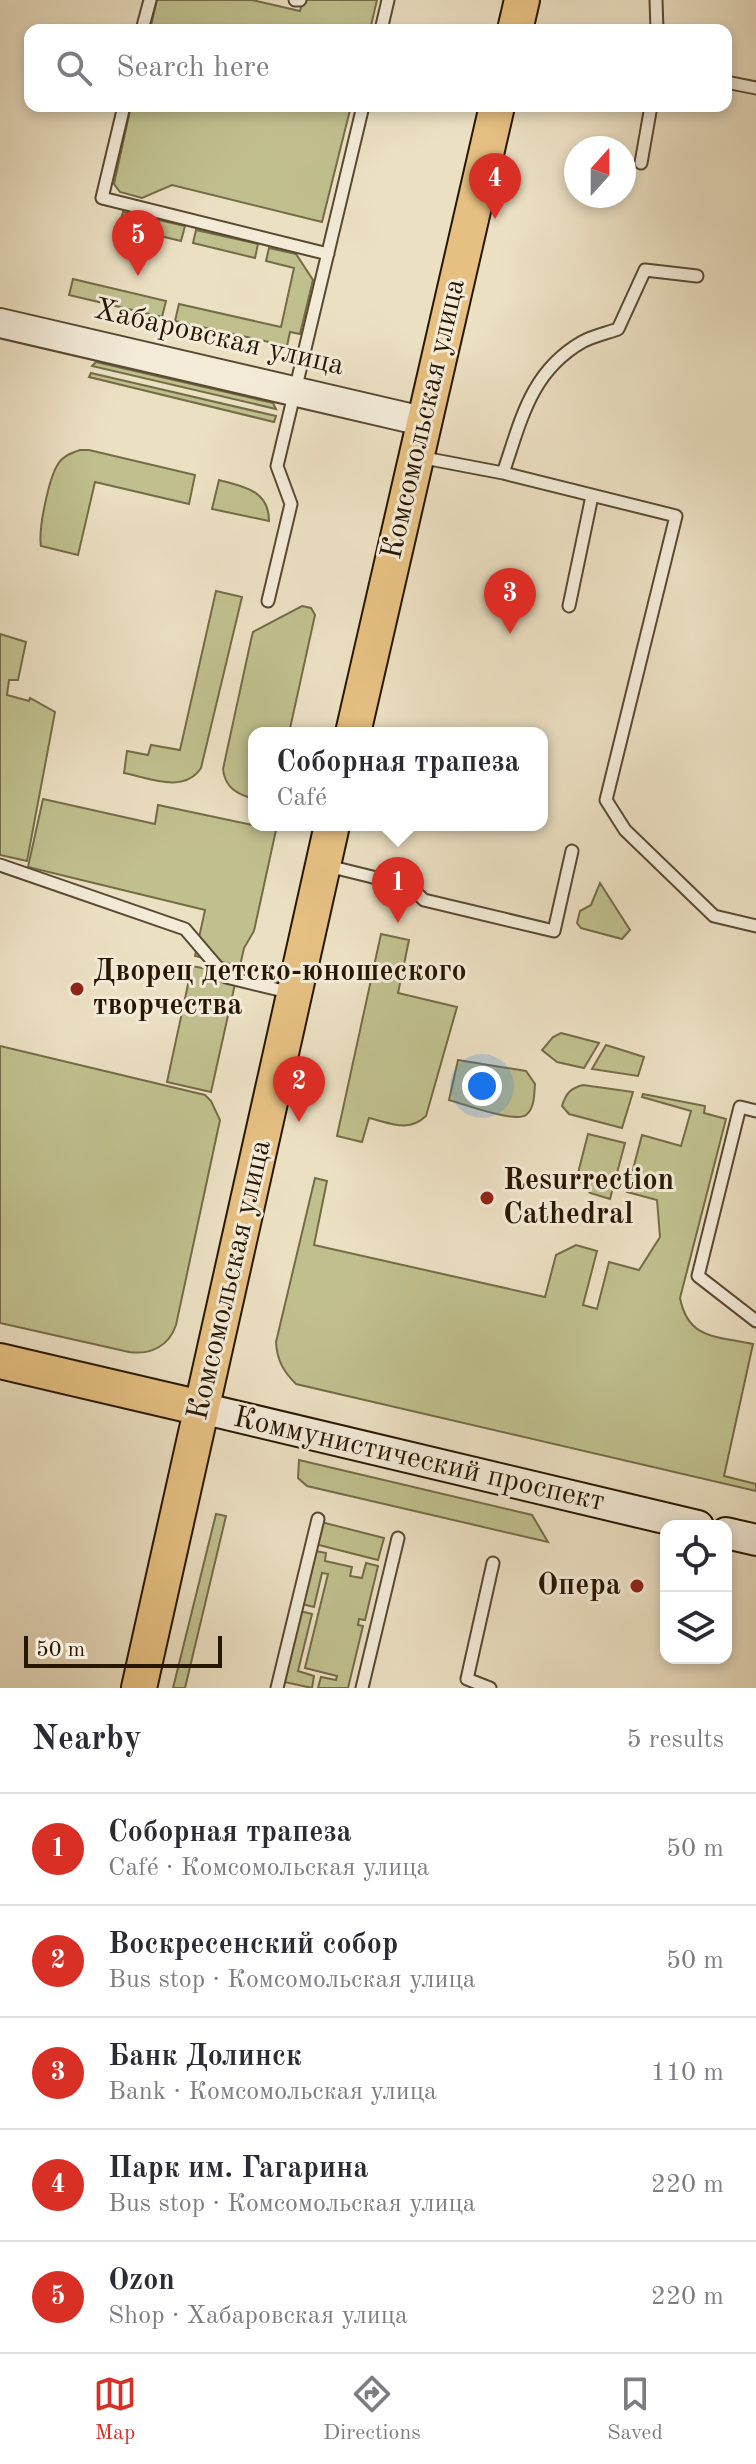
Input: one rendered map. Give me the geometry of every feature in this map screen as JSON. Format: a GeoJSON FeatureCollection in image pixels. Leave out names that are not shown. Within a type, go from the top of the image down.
{"type":"FeatureCollection","features":[{"type":"Feature","properties":{"kind":"main road"},"geometry":{"type":"LineString","coordinates":[[516,24],[522,0]]}},
{"type":"Feature","properties":{"kind":"main road","name":"Комсомольская улица"},"geometry":{"type":"LineString","coordinates":[[354,727],[422,421],[496,112]]}},
{"type":"Feature","properties":{"kind":"main road","name":"Комсомольская улица"},"geometry":{"type":"LineString","coordinates":[[139,1688],[331,831]]}},
{"type":"Feature","properties":{"kind":"main road","name":"Коммунистический проспект"},"geometry":{"type":"LineString","coordinates":[[0,1361],[673,1520]]}},
{"type":"Feature","properties":{"kind":"main road"},"geometry":{"type":"LineString","coordinates":[[732,1534],[756,1540]]}},
{"type":"Feature","properties":{"kind":"street","name":"Хабаровская улица"},"geometry":{"type":"LineString","coordinates":[[0,323],[422,421]]}},
{"type":"Feature","properties":{"kind":"lane"},"geometry":{"type":"LineString","coordinates":[[144,24],[150,0]]}},
{"type":"Feature","properties":{"kind":"lane"},"geometry":{"type":"LineString","coordinates":[[382,24],[388,0]]}},
{"type":"Feature","properties":{"kind":"lane"},"geometry":{"type":"LineString","coordinates":[[656,0],[657,24]]}},
{"type":"Feature","properties":{"kind":"lane"},"geometry":{"type":"LineString","coordinates":[[732,83],[756,88]]}},
{"type":"Feature","properties":{"kind":"lane"},"geometry":{"type":"LineString","coordinates":[[123,112],[102,198],[328,254]]}},
{"type":"Feature","properties":{"kind":"lane"},"geometry":{"type":"LineString","coordinates":[[268,601],[291,504],[277,466],[362,112]]}},
{"type":"Feature","properties":{"kind":"lane"},"geometry":{"type":"LineString","coordinates":[[641,163],[650,112]]}},
{"type":"Feature","properties":{"kind":"lane"},"geometry":{"type":"LineString","coordinates":[[503,473],[528,397],[564,355],[584,341],[618,329],[645,270],[697,276]]}},
{"type":"Feature","properties":{"kind":"lane"},"geometry":{"type":"LineString","coordinates":[[415,456],[503,473],[676,516],[606,800],[625,830],[714,916],[756,926]]}},
{"type":"Feature","properties":{"kind":"lane"},"geometry":{"type":"LineString","coordinates":[[569,606],[592,496]]}},
{"type":"Feature","properties":{"kind":"lane"},"geometry":{"type":"LineString","coordinates":[[323,865],[409,886],[424,900],[554,931],[572,851]]}},
{"type":"Feature","properties":{"kind":"lane"},"geometry":{"type":"LineString","coordinates":[[0,865],[185,929],[226,977],[295,994]]}},
{"type":"Feature","properties":{"kind":"lane"},"geometry":{"type":"LineString","coordinates":[[756,1111],[740,1107],[698,1276],[756,1321]]}},
{"type":"Feature","properties":{"kind":"lane"},"geometry":{"type":"LineString","coordinates":[[277,1688],[318,1519]]}},
{"type":"Feature","properties":{"kind":"lane"},"geometry":{"type":"LineString","coordinates":[[362,1688],[398,1538]]}},
{"type":"Feature","properties":{"kind":"lane"},"geometry":{"type":"LineString","coordinates":[[490,1688],[467,1679],[493,1563]]}},
{"type":"Feature","properties":{"kind":"green space"},"geometry":{"type":"Polygon","coordinates":[[[157,0],[252,0],[300,11],[303,0],[377,0],[371,24],[151,24],[157,0]]]}},
{"type":"Feature","properties":{"kind":"green space"},"geometry":{"type":"Polygon","coordinates":[[[130,112],[350,112],[322,222],[172,185],[142,198],[120,192],[114,184],[130,112]]]}},
{"type":"Feature","properties":{"kind":"green space"},"geometry":{"type":"Polygon","coordinates":[[[123,212],[185,226],[181,241],[119,226],[123,212]]]}},
{"type":"Feature","properties":{"kind":"green space"},"geometry":{"type":"Polygon","coordinates":[[[196,230],[258,244],[255,258],[193,243],[196,230]]]}},
{"type":"Feature","properties":{"kind":"green space"},"geometry":{"type":"Polygon","coordinates":[[[269,248],[296,254],[313,280],[300,334],[290,332],[287,346],[175,321],[179,304],[281,327],[294,268],[266,261],[269,248]]]}},
{"type":"Feature","properties":{"kind":"green space"},"geometry":{"type":"Polygon","coordinates":[[[73,279],[166,301],[162,317],[69,295],[73,279]]]}},
{"type":"Feature","properties":{"kind":"green space"},"geometry":{"type":"Polygon","coordinates":[[[96,362],[273,403],[276,409],[92,366],[96,362]]]}},
{"type":"Feature","properties":{"kind":"green space"},"geometry":{"type":"Polygon","coordinates":[[[91,373],[276,416],[274,422],[89,377],[91,373]]]}},
{"type":"Feature","properties":{"kind":"green space"},"geometry":{"type":"Polygon","coordinates":[[[80,450],[195,475],[189,504],[95,482],[78,555],[41,546],[43,516],[55,471],[62,459],[80,450]]]}},
{"type":"Feature","properties":{"kind":"green space"},"geometry":{"type":"Polygon","coordinates":[[[219,480],[260,496],[265,502],[269,521],[212,509],[219,480]]]}},
{"type":"Feature","properties":{"kind":"green space"},"geometry":{"type":"Polygon","coordinates":[[[216,591],[242,597],[201,768],[194,776],[176,782],[124,773],[127,751],[148,755],[151,745],[180,750],[216,591]]]}},
{"type":"Feature","properties":{"kind":"green space"},"geometry":{"type":"Polygon","coordinates":[[[302,606],[311,608],[315,615],[290,727],[248,727],[248,797],[233,789],[226,781],[223,769],[253,632],[302,606]]]}},
{"type":"Feature","properties":{"kind":"green space"},"geometry":{"type":"Polygon","coordinates":[[[0,634],[26,642],[18,680],[9,680],[7,695],[29,701],[30,698],[55,712],[27,861],[0,855],[0,634]]]}},
{"type":"Feature","properties":{"kind":"green space"},"geometry":{"type":"Polygon","coordinates":[[[43,799],[155,824],[158,805],[248,824],[248,831],[276,831],[254,931],[244,948],[240,966],[195,956],[205,910],[28,867],[43,799]]]}},
{"type":"Feature","properties":{"kind":"green space"},"geometry":{"type":"Polygon","coordinates":[[[600,883],[630,930],[622,939],[581,928],[577,923],[580,911],[591,905],[600,883]]]}},
{"type":"Feature","properties":{"kind":"green space"},"geometry":{"type":"Polygon","coordinates":[[[381,934],[409,940],[398,993],[457,1007],[426,1116],[406,1125],[369,1118],[362,1142],[337,1136],[381,934]]]}},
{"type":"Feature","properties":{"kind":"green space"},"geometry":{"type":"Polygon","coordinates":[[[192,966],[237,975],[211,1092],[167,1082],[192,966]]]}},
{"type":"Feature","properties":{"kind":"green space"},"geometry":{"type":"Polygon","coordinates":[[[561,1033],[599,1043],[584,1068],[557,1062],[542,1050],[561,1033]]]}},
{"type":"Feature","properties":{"kind":"green space"},"geometry":{"type":"Polygon","coordinates":[[[606,1045],[644,1057],[638,1076],[592,1069],[606,1045]]]}},
{"type":"Feature","properties":{"kind":"green space"},"geometry":{"type":"Polygon","coordinates":[[[0,1046],[205,1095],[211,1101],[220,1120],[176,1325],[169,1338],[158,1348],[129,1352],[0,1323],[0,1046]]]}},
{"type":"Feature","properties":{"kind":"green space"},"geometry":{"type":"Polygon","coordinates":[[[458,1060],[526,1071],[535,1084],[534,1101],[529,1112],[520,1117],[511,1117],[449,1100],[458,1060]]]}},
{"type":"Feature","properties":{"kind":"green space"},"geometry":{"type":"Polygon","coordinates":[[[583,1085],[633,1092],[622,1128],[569,1114],[562,1106],[565,1098],[583,1085]]]}},
{"type":"Feature","properties":{"kind":"green space"},"geometry":{"type":"Polygon","coordinates":[[[643,1094],[705,1106],[704,1113],[726,1119],[680,1298],[684,1312],[697,1329],[716,1337],[753,1344],[724,1476],[756,1484],[756,1491],[296,1384],[288,1375],[276,1342],[315,1178],[327,1181],[314,1245],[545,1297],[556,1255],[576,1245],[597,1251],[583,1305],[597,1309],[609,1262],[639,1270],[660,1237],[657,1200],[627,1192],[642,1135],[681,1146],[691,1111],[642,1097],[643,1094]]]}},
{"type":"Feature","properties":{"kind":"green space"},"geometry":{"type":"Polygon","coordinates":[[[588,1134],[625,1143],[610,1199],[590,1193],[577,1177],[588,1134]]]}},
{"type":"Feature","properties":{"kind":"green space"},"geometry":{"type":"Polygon","coordinates":[[[299,1460],[532,1515],[548,1542],[307,1486],[298,1478],[299,1460]]]}},
{"type":"Feature","properties":{"kind":"green space"},"geometry":{"type":"Polygon","coordinates":[[[216,1514],[226,1516],[185,1688],[173,1688],[216,1514]]]}},
{"type":"Feature","properties":{"kind":"green space"},"geometry":{"type":"Polygon","coordinates":[[[317,1521],[384,1538],[378,1560],[311,1543],[317,1521]]]}},
{"type":"Feature","properties":{"kind":"green space"},"geometry":{"type":"Polygon","coordinates":[[[311,1550],[326,1553],[325,1561],[352,1567],[350,1576],[362,1578],[366,1563],[378,1566],[365,1620],[359,1619],[358,1625],[363,1626],[348,1688],[318,1688],[321,1677],[336,1680],[337,1676],[305,1668],[328,1574],[322,1573],[314,1607],[298,1603],[311,1550]]]}},
{"type":"Feature","properties":{"kind":"green space"},"geometry":{"type":"Polygon","coordinates":[[[296,1610],[312,1614],[298,1671],[314,1676],[312,1688],[280,1681],[296,1610]]]}},
{"type":"Feature","properties":{"kind":"place","name":"Парк им. Гагарина"},"geometry":{"type":"Point","coordinates":[495,219]}},
{"type":"Feature","properties":{"kind":"place","name":"Ozon"},"geometry":{"type":"Point","coordinates":[138,276]}},
{"type":"Feature","properties":{"kind":"place","name":"Банк Долинск"},"geometry":{"type":"Point","coordinates":[510,634]}},
{"type":"Feature","properties":{"kind":"place","name":"Соборная трапеза"},"geometry":{"type":"Point","coordinates":[398,923]}},
{"type":"Feature","properties":{"kind":"place","name":"Дворец детско-юношеского творчества"},"geometry":{"type":"Point","coordinates":[77,989]}},
{"type":"Feature","properties":{"kind":"place","name":"Воскресенский собор"},"geometry":{"type":"Point","coordinates":[299,1122]}},
{"type":"Feature","properties":{"kind":"place","name":"Resurrection Cathedral"},"geometry":{"type":"Point","coordinates":[487,1198]}},
{"type":"Feature","properties":{"kind":"place","name":"Опера"},"geometry":{"type":"Point","coordinates":[637,1586]}}]}
